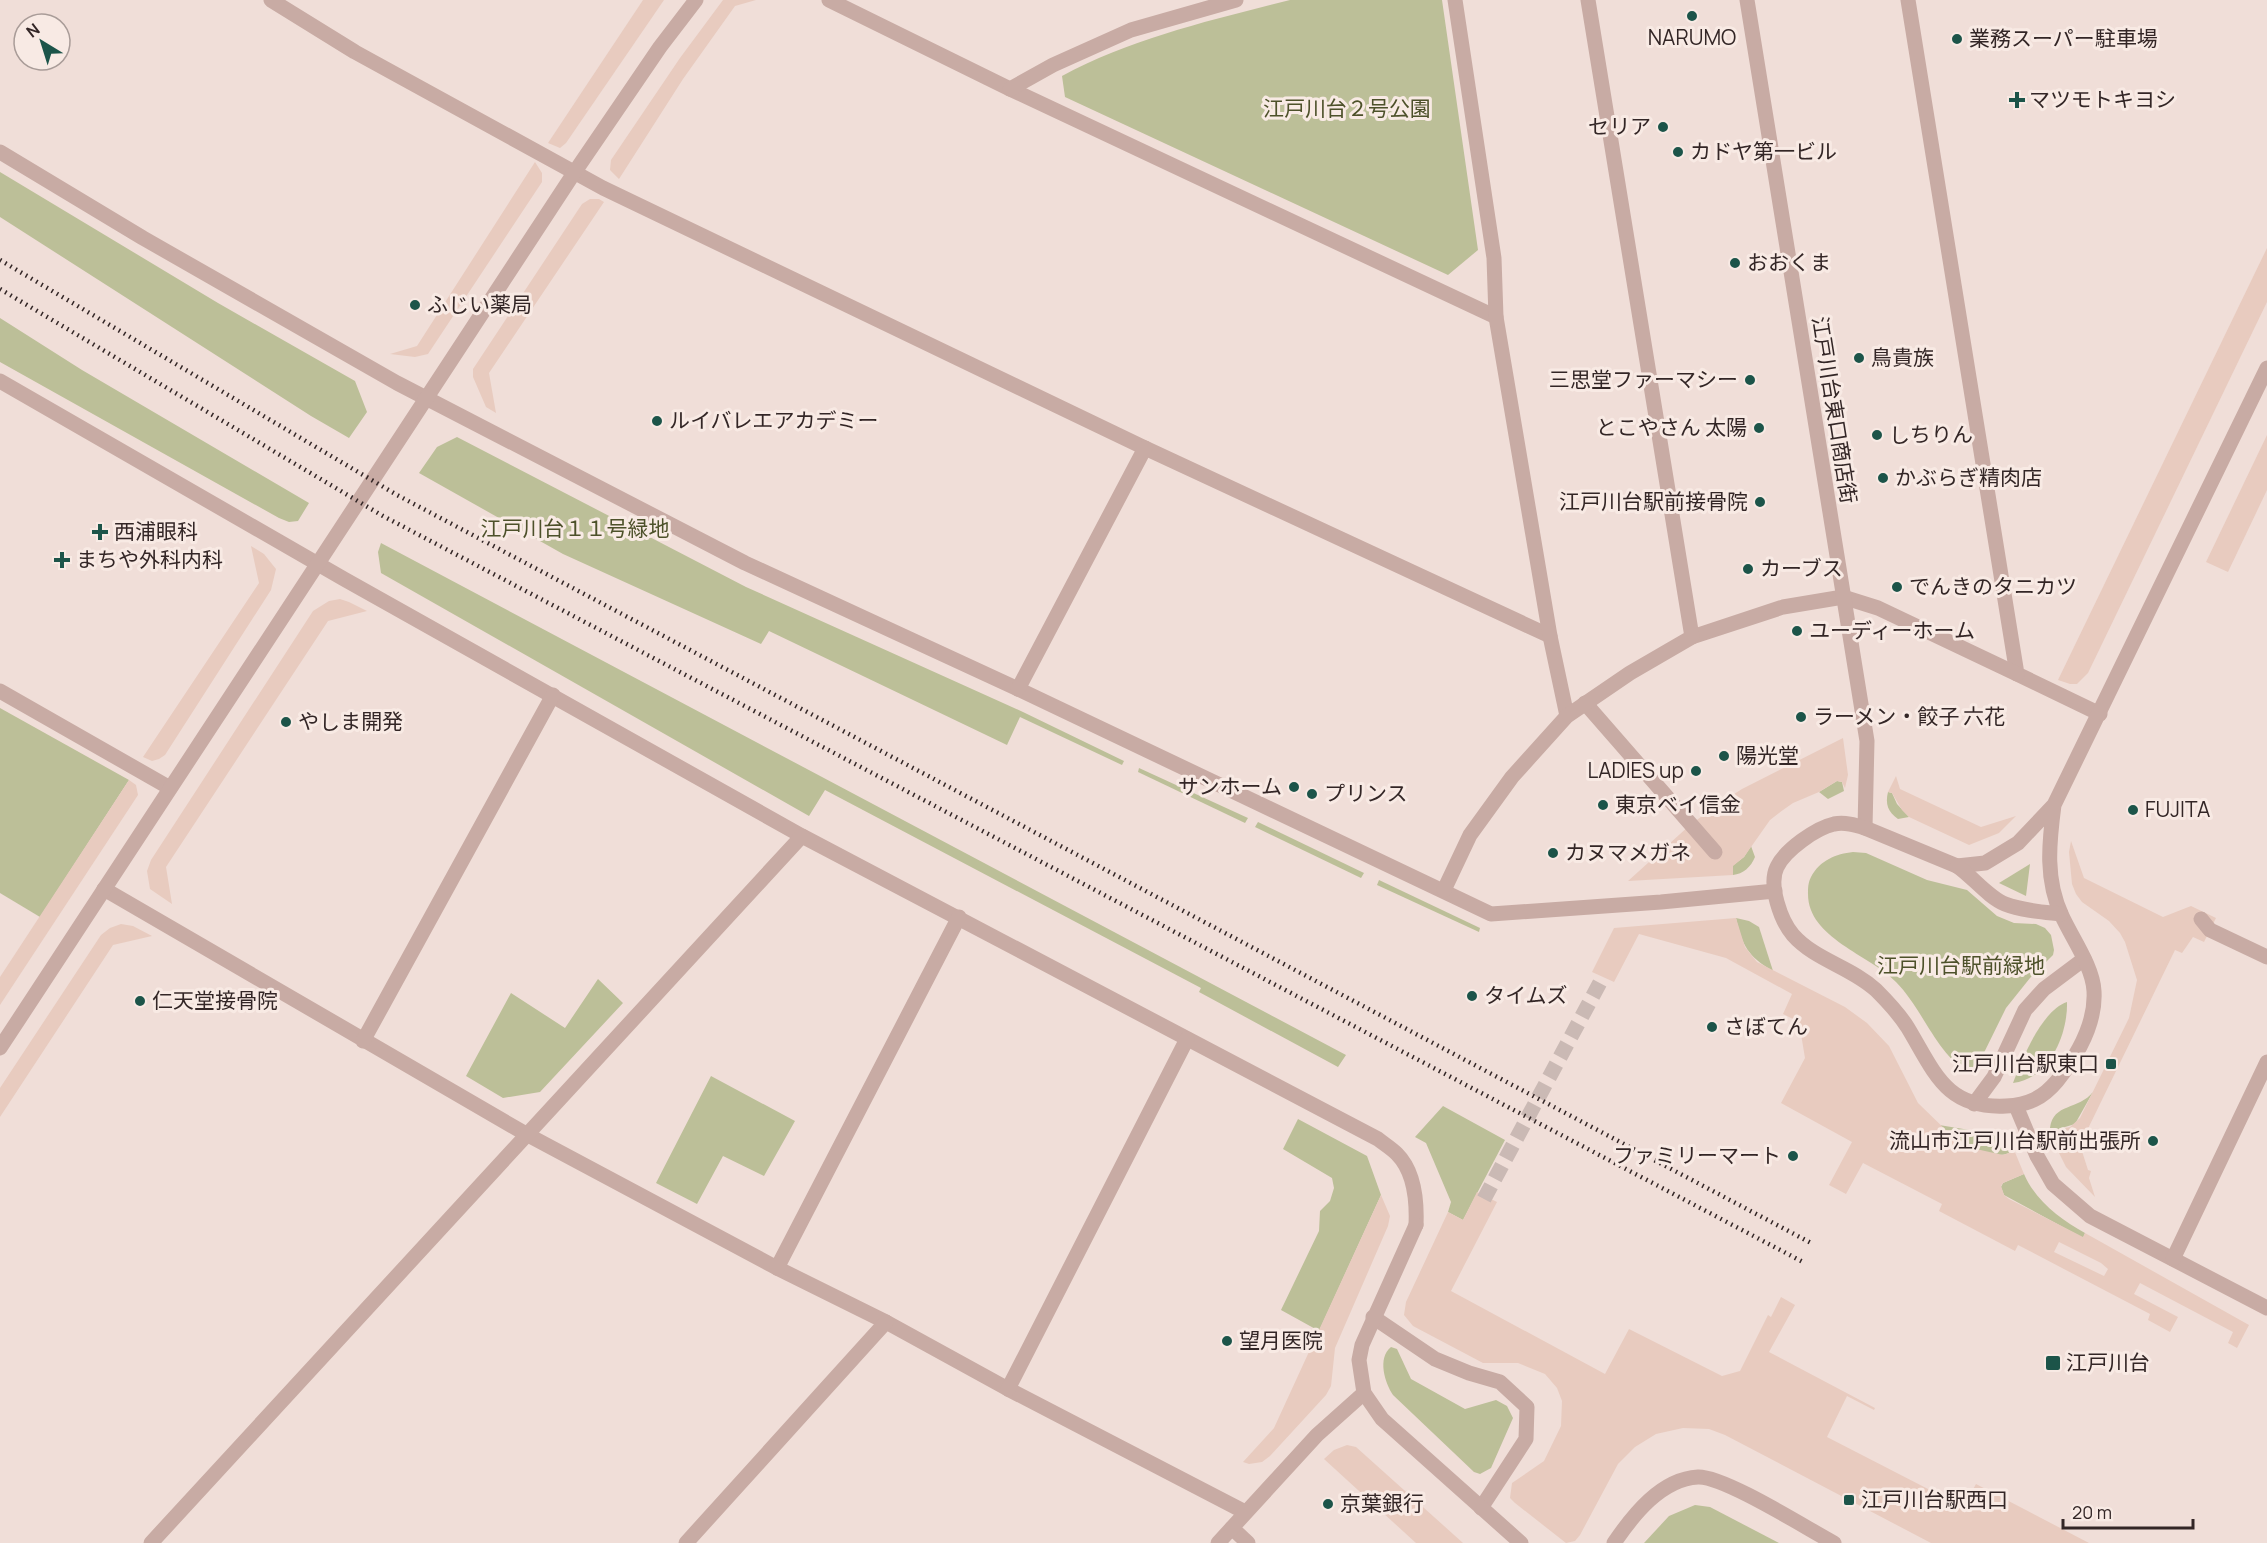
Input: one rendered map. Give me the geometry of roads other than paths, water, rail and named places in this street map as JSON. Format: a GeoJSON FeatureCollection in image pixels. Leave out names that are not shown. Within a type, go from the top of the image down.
{"type":"FeatureCollection","features":[{"type":"Feature","properties":{"kind":"street"},"geometry":{"type":"LineString","coordinates":[[271,0],[355,52],[574,173],[1145,448],[1550,636]]}},
{"type":"Feature","properties":{"kind":"street"},"geometry":{"type":"LineString","coordinates":[[0,1048],[574,173],[660,47],[696,0]]}},
{"type":"Feature","properties":{"kind":"street"},"geometry":{"type":"LineString","coordinates":[[829,0],[1010,89],[1496,317]]}},
{"type":"Feature","properties":{"kind":"street"},"geometry":{"type":"LineString","coordinates":[[1010,89],[1070,57],[1131,30],[1236,0]]}},
{"type":"Feature","properties":{"kind":"street"},"geometry":{"type":"LineString","coordinates":[[1455,0],[1494,258],[1496,317],[1550,636],[1567,716]]}},
{"type":"Feature","properties":{"kind":"street"},"geometry":{"type":"LineString","coordinates":[[1588,0],[1692,637]]}},
{"type":"Feature","properties":{"kind":"street","name":"江戸川台東口商店街"},"geometry":{"type":"LineString","coordinates":[[1747,0],[1867,741],[1865,828]]}},
{"type":"Feature","properties":{"kind":"street"},"geometry":{"type":"LineString","coordinates":[[1908,0],[2017,674]]}},
{"type":"Feature","properties":{"kind":"street"},"geometry":{"type":"LineString","coordinates":[[0,152],[154,244],[426,399],[745,563],[1018,689],[1491,914],[1650,903],[1775,891]]}},
{"type":"Feature","properties":{"kind":"street"},"geometry":{"type":"LineString","coordinates":[[1957,866],[1985,863],[2004,853],[2018,843],[2054,805],[2267,368]]}},
{"type":"Feature","properties":{"kind":"street"},"geometry":{"type":"LineString","coordinates":[[0,381],[802,836],[1378,1139],[1398,1155],[1410,1176],[1417,1203],[1416,1225],[1362,1345],[1359,1360],[1364,1392],[1382,1419],[1521,1543]]}},
{"type":"Feature","properties":{"kind":"street"},"geometry":{"type":"LineString","coordinates":[[1018,689],[1145,448]]}},
{"type":"Feature","properties":{"kind":"street"},"geometry":{"type":"LineString","coordinates":[[1444,890],[1470,835],[1512,777],[1567,716],[1630,673],[1692,637],[1783,607],[1843,597],[1878,608],[2100,714]]}},
{"type":"Feature","properties":{"kind":"street"},"geometry":{"type":"LineString","coordinates":[[0,691],[170,789]]}},
{"type":"Feature","properties":{"kind":"street"},"geometry":{"type":"LineString","coordinates":[[363,1041],[553,695]]}},
{"type":"Feature","properties":{"kind":"street"},"geometry":{"type":"LineString","coordinates":[[1585,703],[1714,852]]}},
{"type":"Feature","properties":{"kind":"street"},"geometry":{"type":"LineString","coordinates":[[2054,805],[2049,844],[2050,875],[2061,914],[2084,959],[2094,989],[2093,1015],[2079,1050],[2051,1088],[2034,1101],[2016,1106],[1992,1107],[1974,1104],[1959,1098],[1934,1074],[1906,1026],[1876,990],[1862,979],[1805,946],[1792,934],[1782,917],[1775,891],[1776,867],[1795,846],[1816,831],[1834,824],[1849,823],[1957,866],[2005,904],[2020,909],[2061,914]]}},
{"type":"Feature","properties":{"kind":"street"},"geometry":{"type":"LineString","coordinates":[[151,1543],[802,836]]}},
{"type":"Feature","properties":{"kind":"street"},"geometry":{"type":"LineString","coordinates":[[104,889],[526,1134],[777,1268],[886,1322],[1008,1389],[1245,1512]]}},
{"type":"Feature","properties":{"kind":"street"},"geometry":{"type":"LineString","coordinates":[[777,1268],[959,917]]}},
{"type":"Feature","properties":{"kind":"street"},"geometry":{"type":"LineString","coordinates":[[2201,919],[2210,930],[2267,957]]}},
{"type":"Feature","properties":{"kind":"street"},"geometry":{"type":"LineString","coordinates":[[1974,1104],[1994,1077],[2025,1010],[2044,989],[2084,959]]}},
{"type":"Feature","properties":{"kind":"street"},"geometry":{"type":"LineString","coordinates":[[1008,1389],[1187,1040]]}},
{"type":"Feature","properties":{"kind":"street"},"geometry":{"type":"LineString","coordinates":[[2173,1259],[2267,1062]]}},
{"type":"Feature","properties":{"kind":"street"},"geometry":{"type":"LineString","coordinates":[[2016,1106],[2037,1156],[2053,1184],[2090,1216],[2267,1308]]}},
{"type":"Feature","properties":{"kind":"street"},"geometry":{"type":"LineString","coordinates":[[1373,1317],[1435,1359],[1469,1373],[1500,1382],[1527,1407],[1526,1439],[1481,1508]]}},
{"type":"Feature","properties":{"kind":"street"},"geometry":{"type":"LineString","coordinates":[[686,1543],[886,1322]]}},
{"type":"Feature","properties":{"kind":"street"},"geometry":{"type":"LineString","coordinates":[[1218,1543],[1317,1435],[1364,1392]]}},
{"type":"Feature","properties":{"kind":"street"},"geometry":{"type":"LineString","coordinates":[[1614,1543],[1628,1523],[1656,1495],[1673,1483],[1698,1477],[1720,1481],[1833,1543]]}},
{"type":"Feature","properties":{"kind":"street"},"geometry":{"type":"LineString","coordinates":[[1232,1528],[1248,1543]]}},
{"type":"Feature","properties":{"kind":"tunnel"},"geometry":{"type":"LineString","coordinates":[[1484,1199],[1603,977]]}},
{"type":"Feature","properties":{"kind":"railway"},"geometry":{"type":"LineString","coordinates":[[0,260],[397,495],[1813,1244]]}},
{"type":"Feature","properties":{"kind":"railway"},"geometry":{"type":"LineString","coordinates":[[0,289],[383,516],[1803,1262]]}},
{"type":"Feature","properties":{"kind":"place","name":"NARUMO"},"geometry":{"type":"Point","coordinates":[1692,16]}},
{"type":"Feature","properties":{"kind":"place","name":"業務スーパー駐車場"},"geometry":{"type":"Point","coordinates":[1957,39]}},
{"type":"Feature","properties":{"kind":"place","name":"マツモトキヨシ"},"geometry":{"type":"Point","coordinates":[2017,100]}},
{"type":"Feature","properties":{"kind":"place","name":"セリア"},"geometry":{"type":"Point","coordinates":[1663,127]}},
{"type":"Feature","properties":{"kind":"place","name":"カドヤ第一ビル"},"geometry":{"type":"Point","coordinates":[1678,152]}},
{"type":"Feature","properties":{"kind":"place","name":"おおくま"},"geometry":{"type":"Point","coordinates":[1735,263]}},
{"type":"Feature","properties":{"kind":"place","name":"ふじい薬局"},"geometry":{"type":"Point","coordinates":[415,305]}},
{"type":"Feature","properties":{"kind":"place","name":"鳥貴族"},"geometry":{"type":"Point","coordinates":[1859,358]}},
{"type":"Feature","properties":{"kind":"place","name":"三思堂ファーマシー"},"geometry":{"type":"Point","coordinates":[1750,380]}},
{"type":"Feature","properties":{"kind":"place","name":"ルイバレエアカデミー"},"geometry":{"type":"Point","coordinates":[657,421]}},
{"type":"Feature","properties":{"kind":"place","name":"とこやさん 太陽"},"geometry":{"type":"Point","coordinates":[1759,428]}},
{"type":"Feature","properties":{"kind":"place","name":"しちりん"},"geometry":{"type":"Point","coordinates":[1877,435]}},
{"type":"Feature","properties":{"kind":"place","name":"かぶらぎ精肉店"},"geometry":{"type":"Point","coordinates":[1883,478]}},
{"type":"Feature","properties":{"kind":"place","name":"江戸川台駅前接骨院"},"geometry":{"type":"Point","coordinates":[1760,502]}},
{"type":"Feature","properties":{"kind":"place","name":"西浦眼科"},"geometry":{"type":"Point","coordinates":[100,532]}},
{"type":"Feature","properties":{"kind":"place","name":"まちや外科内科"},"geometry":{"type":"Point","coordinates":[62,560]}},
{"type":"Feature","properties":{"kind":"place","name":"カーブス"},"geometry":{"type":"Point","coordinates":[1748,569]}},
{"type":"Feature","properties":{"kind":"place","name":"でんきのタニカツ"},"geometry":{"type":"Point","coordinates":[1897,587]}},
{"type":"Feature","properties":{"kind":"place","name":"ユーディーホーム"},"geometry":{"type":"Point","coordinates":[1797,631]}},
{"type":"Feature","properties":{"kind":"place","name":"ラーメン・餃子 六花"},"geometry":{"type":"Point","coordinates":[1801,717]}},
{"type":"Feature","properties":{"kind":"place","name":"やしま開発"},"geometry":{"type":"Point","coordinates":[286,722]}},
{"type":"Feature","properties":{"kind":"place","name":"陽光堂"},"geometry":{"type":"Point","coordinates":[1724,756]}},
{"type":"Feature","properties":{"kind":"place","name":"LADIES up"},"geometry":{"type":"Point","coordinates":[1696,771]}},
{"type":"Feature","properties":{"kind":"place","name":"サンホーム"},"geometry":{"type":"Point","coordinates":[1294,787]}},
{"type":"Feature","properties":{"kind":"place","name":"プリンス"},"geometry":{"type":"Point","coordinates":[1312,794]}},
{"type":"Feature","properties":{"kind":"place","name":"東京ベイ信金"},"geometry":{"type":"Point","coordinates":[1603,805]}},
{"type":"Feature","properties":{"kind":"place","name":"FUJITA"},"geometry":{"type":"Point","coordinates":[2133,810]}},
{"type":"Feature","properties":{"kind":"place","name":"カヌマメガネ"},"geometry":{"type":"Point","coordinates":[1553,853]}},
{"type":"Feature","properties":{"kind":"place","name":"タイムズ"},"geometry":{"type":"Point","coordinates":[1472,996]}},
{"type":"Feature","properties":{"kind":"place","name":"仁天堂接骨院"},"geometry":{"type":"Point","coordinates":[140,1001]}},
{"type":"Feature","properties":{"kind":"place","name":"さぼてん"},"geometry":{"type":"Point","coordinates":[1712,1027]}},
{"type":"Feature","properties":{"kind":"place","name":"江戸川台駅東口"},"geometry":{"type":"Point","coordinates":[2111,1064]}},
{"type":"Feature","properties":{"kind":"place","name":"流山市江戸川台駅前出張所"},"geometry":{"type":"Point","coordinates":[2153,1141]}},
{"type":"Feature","properties":{"kind":"place","name":"ファミリーマート"},"geometry":{"type":"Point","coordinates":[1793,1156]}},
{"type":"Feature","properties":{"kind":"place","name":"望月医院"},"geometry":{"type":"Point","coordinates":[1227,1341]}},
{"type":"Feature","properties":{"kind":"place","name":"江戸川台"},"geometry":{"type":"Point","coordinates":[2053,1363]}},
{"type":"Feature","properties":{"kind":"place","name":"江戸川台駅西口"},"geometry":{"type":"Point","coordinates":[1849,1500]}},
{"type":"Feature","properties":{"kind":"place","name":"京葉銀行"},"geometry":{"type":"Point","coordinates":[1328,1504]}},
{"type":"Feature","properties":{"kind":"park label","name":"江戸川台２号公園"},"geometry":{"type":"Point","coordinates":[1347,109]}},
{"type":"Feature","properties":{"kind":"park label","name":"江戸川台１１号緑地"},"geometry":{"type":"Point","coordinates":[575,529]}},
{"type":"Feature","properties":{"kind":"park label","name":"江戸川台駅前緑地"},"geometry":{"type":"Point","coordinates":[1961,966]}}]}
